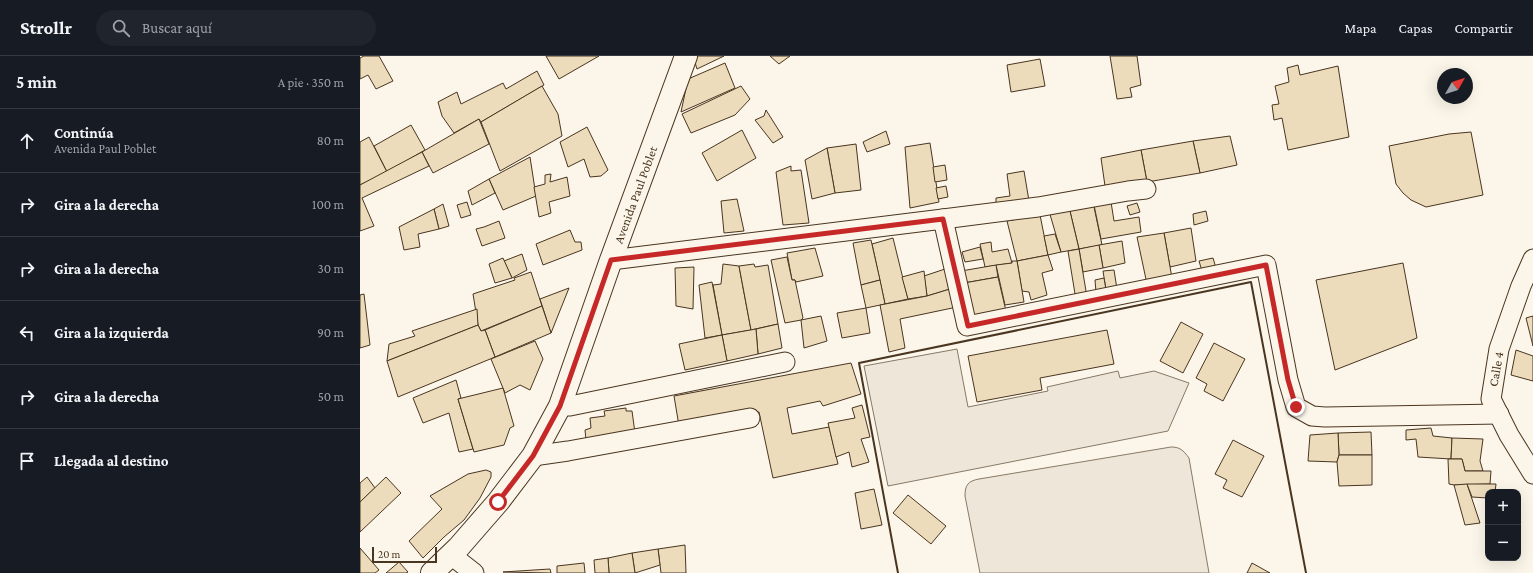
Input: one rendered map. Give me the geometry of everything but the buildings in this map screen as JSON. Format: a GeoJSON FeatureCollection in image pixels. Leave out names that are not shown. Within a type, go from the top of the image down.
{"type":"FeatureCollection","features":[{"type":"Feature","properties":{"kind":"main road","name":"Avenida Paul Poblet"},"geometry":{"type":"LineString","coordinates":[[432,573],[451,555],[498,502],[533,456],[560,406],[611,260],[686,56]]}},
{"type":"Feature","properties":{"kind":"street"},"geometry":{"type":"LineString","coordinates":[[611,260],[1038,207],[1146,189]]}},
{"type":"Feature","properties":{"kind":"street"},"geometry":{"type":"LineString","coordinates":[[943,219],[968,326],[1266,265],[1288,380],[1296,407],[1312,416],[1325,417],[1499,414]]}},
{"type":"Feature","properties":{"kind":"street","name":"Calle 4"},"geometry":{"type":"LineString","coordinates":[[1533,258],[1521,286],[1499,349],[1491,399],[1533,474]]}},
{"type":"Feature","properties":{"kind":"street"},"geometry":{"type":"LineString","coordinates":[[560,406],[570,406],[785,362]]}},
{"type":"Feature","properties":{"kind":"street"},"geometry":{"type":"LineString","coordinates":[[533,456],[750,418]]}},
{"type":"Feature","properties":{"kind":"street"},"geometry":{"type":"LineString","coordinates":[[451,555],[474,573]]}},
{"type":"Feature","properties":{"kind":"shaded area"},"geometry":{"type":"Polygon","coordinates":[[[957,349],[968,407],[1048,391],[1047,387],[1118,371],[1120,378],[1154,371],[1189,383],[1168,431],[888,486],[864,366],[957,349]]]}},
{"type":"Feature","properties":{"kind":"shaded area"},"geometry":{"type":"Polygon","coordinates":[[[1171,447],[1181,450],[1189,458],[1209,573],[980,573],[965,496],[967,486],[970,482],[979,479],[1171,447]]]}},
{"type":"Feature","properties":{"kind":"wall"},"geometry":{"type":"LineString","coordinates":[[898,573],[859,363],[1251,282],[1306,573]]}},
{"type":"Feature","properties":{"kind":"route"},"geometry":{"type":"LineString","coordinates":[[498,502],[533,456],[560,406],[611,260],[943,219],[968,326],[1266,265],[1288,380],[1296,407]]}}]}
